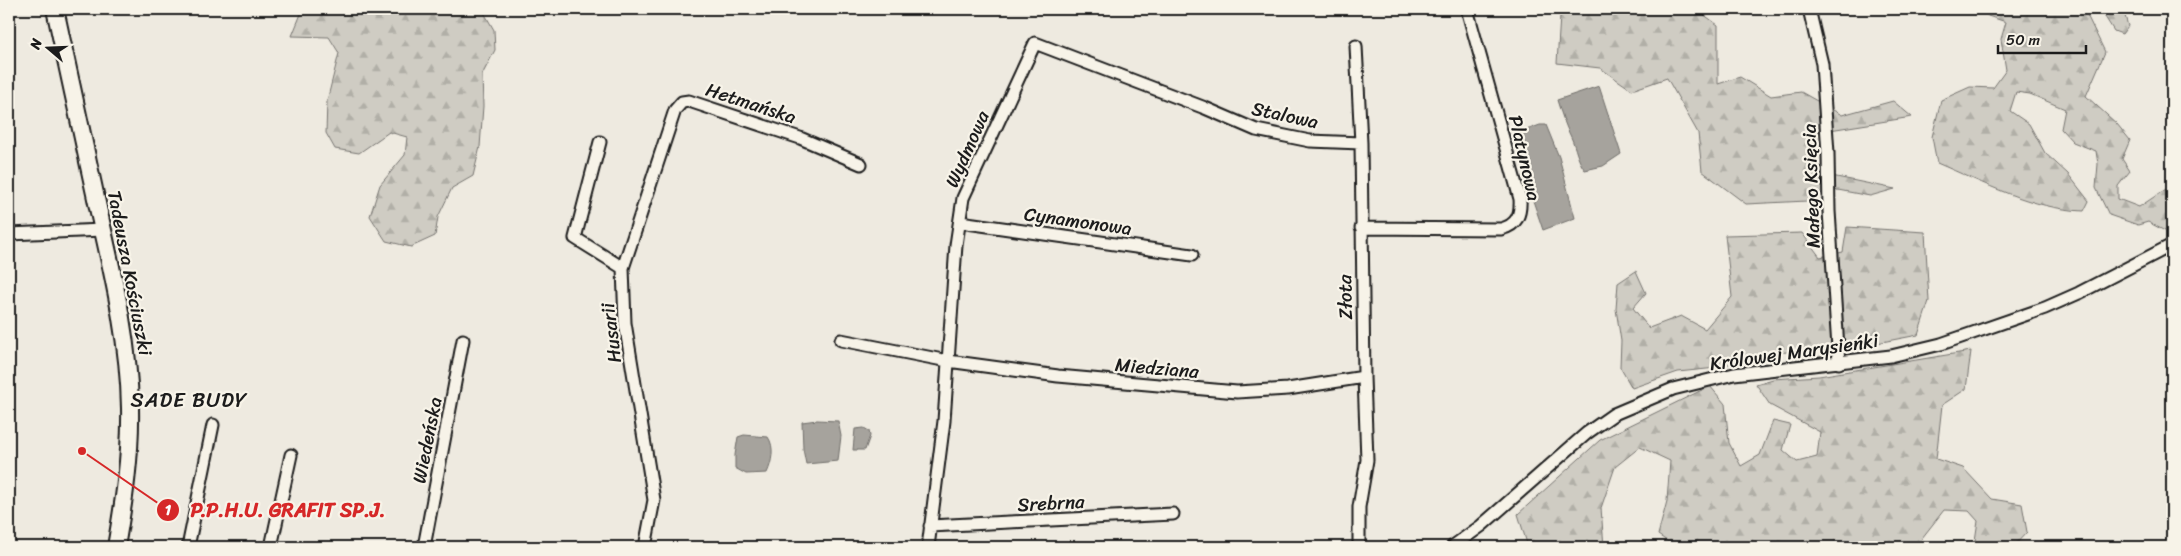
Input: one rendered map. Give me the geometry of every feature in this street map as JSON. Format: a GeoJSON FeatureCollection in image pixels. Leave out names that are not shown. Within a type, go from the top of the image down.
{"type":"FeatureCollection","features":[{"type":"Feature","properties":{"kind":"main road","name":"Tadeusza Kościuszki"},"geometry":{"type":"LineString","coordinates":[[55,9],[103,230],[125,342],[130,407],[128,473],[116,547]]}},
{"type":"Feature","properties":{"kind":"street","name":"Platynowa"},"geometry":{"type":"LineString","coordinates":[[1361,228],[1501,229],[1510,227],[1518,218],[1521,208],[1520,199],[1467,9]]}},
{"type":"Feature","properties":{"kind":"street","name":"Małego Księcia"},"geometry":{"type":"LineString","coordinates":[[1809,9],[1822,64],[1828,153],[1828,211],[1839,363]]}},
{"type":"Feature","properties":{"kind":"street","name":"Wydmowa"},"geometry":{"type":"LineString","coordinates":[[928,547],[944,421],[956,245],[963,198],[1035,43],[1205,108]]}},
{"type":"Feature","properties":{"kind":"street","name":"Złota"},"geometry":{"type":"LineString","coordinates":[[1356,46],[1361,143],[1361,228],[1367,460],[1359,508],[1359,547]]}},
{"type":"Feature","properties":{"kind":"street","name":"Hetmańska"},"geometry":{"type":"LineString","coordinates":[[624,268],[675,110],[682,102],[689,101],[791,134],[861,164]]}},
{"type":"Feature","properties":{"kind":"street","name":"Stalowa"},"geometry":{"type":"LineString","coordinates":[[1205,108],[1256,130],[1310,141],[1361,143]]}},
{"type":"Feature","properties":{"kind":"street"},"geometry":{"type":"LineString","coordinates":[[600,142],[575,238],[624,268]]}},
{"type":"Feature","properties":{"kind":"street","name":"Cynamonowa"},"geometry":{"type":"LineString","coordinates":[[960,222],[1192,254]]}},
{"type":"Feature","properties":{"kind":"street"},"geometry":{"type":"LineString","coordinates":[[9,234],[103,230]]}},
{"type":"Feature","properties":{"kind":"street","name":"Królowej Marysieńki"},"geometry":{"type":"LineString","coordinates":[[1452,547],[1481,526],[1587,433],[1614,414],[1673,389],[1726,376],[1891,356],[1941,344],[2045,308],[2079,293],[2172,245]]}},
{"type":"Feature","properties":{"kind":"street","name":"Husarii"},"geometry":{"type":"LineString","coordinates":[[624,268],[625,323],[654,500],[645,547]]}},
{"type":"Feature","properties":{"kind":"street","name":"Wiedeńska"},"geometry":{"type":"LineString","coordinates":[[424,547],[463,340]]}},
{"type":"Feature","properties":{"kind":"street","name":"Miedziana"},"geometry":{"type":"LineString","coordinates":[[841,340],[948,361],[1058,376],[1237,392],[1288,389],[1364,376]]}},
{"type":"Feature","properties":{"kind":"street"},"geometry":{"type":"LineString","coordinates":[[188,547],[213,425]]}},
{"type":"Feature","properties":{"kind":"street"},"geometry":{"type":"LineString","coordinates":[[271,547],[291,455]]}},
{"type":"Feature","properties":{"kind":"street","name":"Srebrna"},"geometry":{"type":"LineString","coordinates":[[930,526],[1173,514]]}},
{"type":"Feature","properties":{"kind":"green space"},"geometry":{"type":"Polygon","coordinates":[[[303,9],[482,9],[494,30],[495,50],[482,75],[483,106],[480,147],[473,176],[452,188],[438,217],[435,236],[411,247],[386,241],[370,216],[380,185],[405,155],[407,137],[389,132],[359,153],[335,149],[326,133],[327,101],[339,53],[329,37],[292,36],[303,9]]]}},
{"type":"Feature","properties":{"kind":"green space"},"geometry":{"type":"Polygon","coordinates":[[[1566,9],[1696,9],[1718,25],[1718,84],[1740,77],[1771,96],[1801,92],[1842,115],[1893,101],[1912,117],[1817,132],[1817,173],[1895,189],[1870,196],[1838,190],[1807,201],[1746,204],[1702,171],[1698,133],[1667,78],[1632,90],[1600,68],[1557,63],[1560,16],[1566,9]]]}},
{"type":"Feature","properties":{"kind":"green space"},"geometry":{"type":"Polygon","coordinates":[[[1980,9],[2084,9],[2105,52],[2086,96],[2117,124],[2130,140],[2122,159],[2130,171],[2118,186],[2118,199],[2139,207],[2166,189],[2172,195],[2172,227],[2165,231],[2148,222],[2138,225],[2109,215],[2096,188],[2098,164],[2096,151],[2073,142],[2061,129],[2065,109],[2030,94],[2016,92],[2010,111],[2029,124],[2045,153],[2068,174],[2089,201],[2084,211],[2065,209],[2027,200],[1937,163],[1932,137],[1941,100],[1970,87],[1993,88],[2006,70],[2001,39],[2006,22],[1988,16],[1980,9]]]}},
{"type":"Feature","properties":{"kind":"green space"},"geometry":{"type":"Polygon","coordinates":[[[2100,9],[2123,9],[2128,26],[2122,34],[2114,31],[2100,9]]]}},
{"type":"Feature","properties":{"kind":"green space"},"geometry":{"type":"Polygon","coordinates":[[[1847,227],[1925,232],[1929,301],[1918,335],[1856,347],[1760,354],[1716,368],[1678,372],[1632,388],[1620,367],[1621,341],[1616,309],[1618,283],[1636,271],[1646,293],[1633,308],[1649,328],[1681,316],[1705,329],[1732,297],[1725,235],[1802,233],[1820,257],[1843,252],[1847,227]]]}},
{"type":"Feature","properties":{"kind":"green space"},"geometry":{"type":"Polygon","coordinates":[[[1971,351],[1966,389],[1942,405],[1936,459],[1963,468],[1992,499],[2022,504],[2027,532],[2013,547],[1974,547],[1978,521],[1969,511],[1944,510],[1922,538],[1919,547],[1676,547],[1658,535],[1667,501],[1670,461],[1640,447],[1615,467],[1601,508],[1604,547],[1528,547],[1518,514],[1600,440],[1710,386],[1725,404],[1729,443],[1741,466],[1760,455],[1773,421],[1790,425],[1783,450],[1797,462],[1817,457],[1820,432],[1770,405],[1756,384],[1773,379],[1819,376],[1971,351]]]}},
{"type":"Feature","properties":{"kind":"shaded area"},"geometry":{"type":"Polygon","coordinates":[[[1599,86],[1621,154],[1603,166],[1585,170],[1578,158],[1557,100],[1599,86]]]}},
{"type":"Feature","properties":{"kind":"shaded area"},"geometry":{"type":"Polygon","coordinates":[[[1540,125],[1546,125],[1559,157],[1575,218],[1543,230],[1528,186],[1517,144],[1521,132],[1540,125]]]}},
{"type":"Feature","properties":{"kind":"shaded area"},"geometry":{"type":"Polygon","coordinates":[[[817,420],[838,421],[841,436],[838,461],[806,464],[803,449],[802,422],[817,420]]]}},
{"type":"Feature","properties":{"kind":"shaded area"},"geometry":{"type":"Polygon","coordinates":[[[864,428],[869,431],[870,436],[865,450],[853,450],[855,429],[864,428]]]}},
{"type":"Feature","properties":{"kind":"shaded area"},"geometry":{"type":"Polygon","coordinates":[[[744,435],[768,437],[772,445],[772,455],[767,473],[746,474],[735,468],[738,437],[744,435]]]}},
{"type":"Feature","properties":{"kind":"place","name":"P.P.H.U. GRAFIT SP.J."},"geometry":{"type":"Point","coordinates":[82,451]}},
{"type":"Feature","properties":{"kind":"district","name":"SADE BUDY"},"geometry":{"type":"Point","coordinates":[189,400]}}]}
